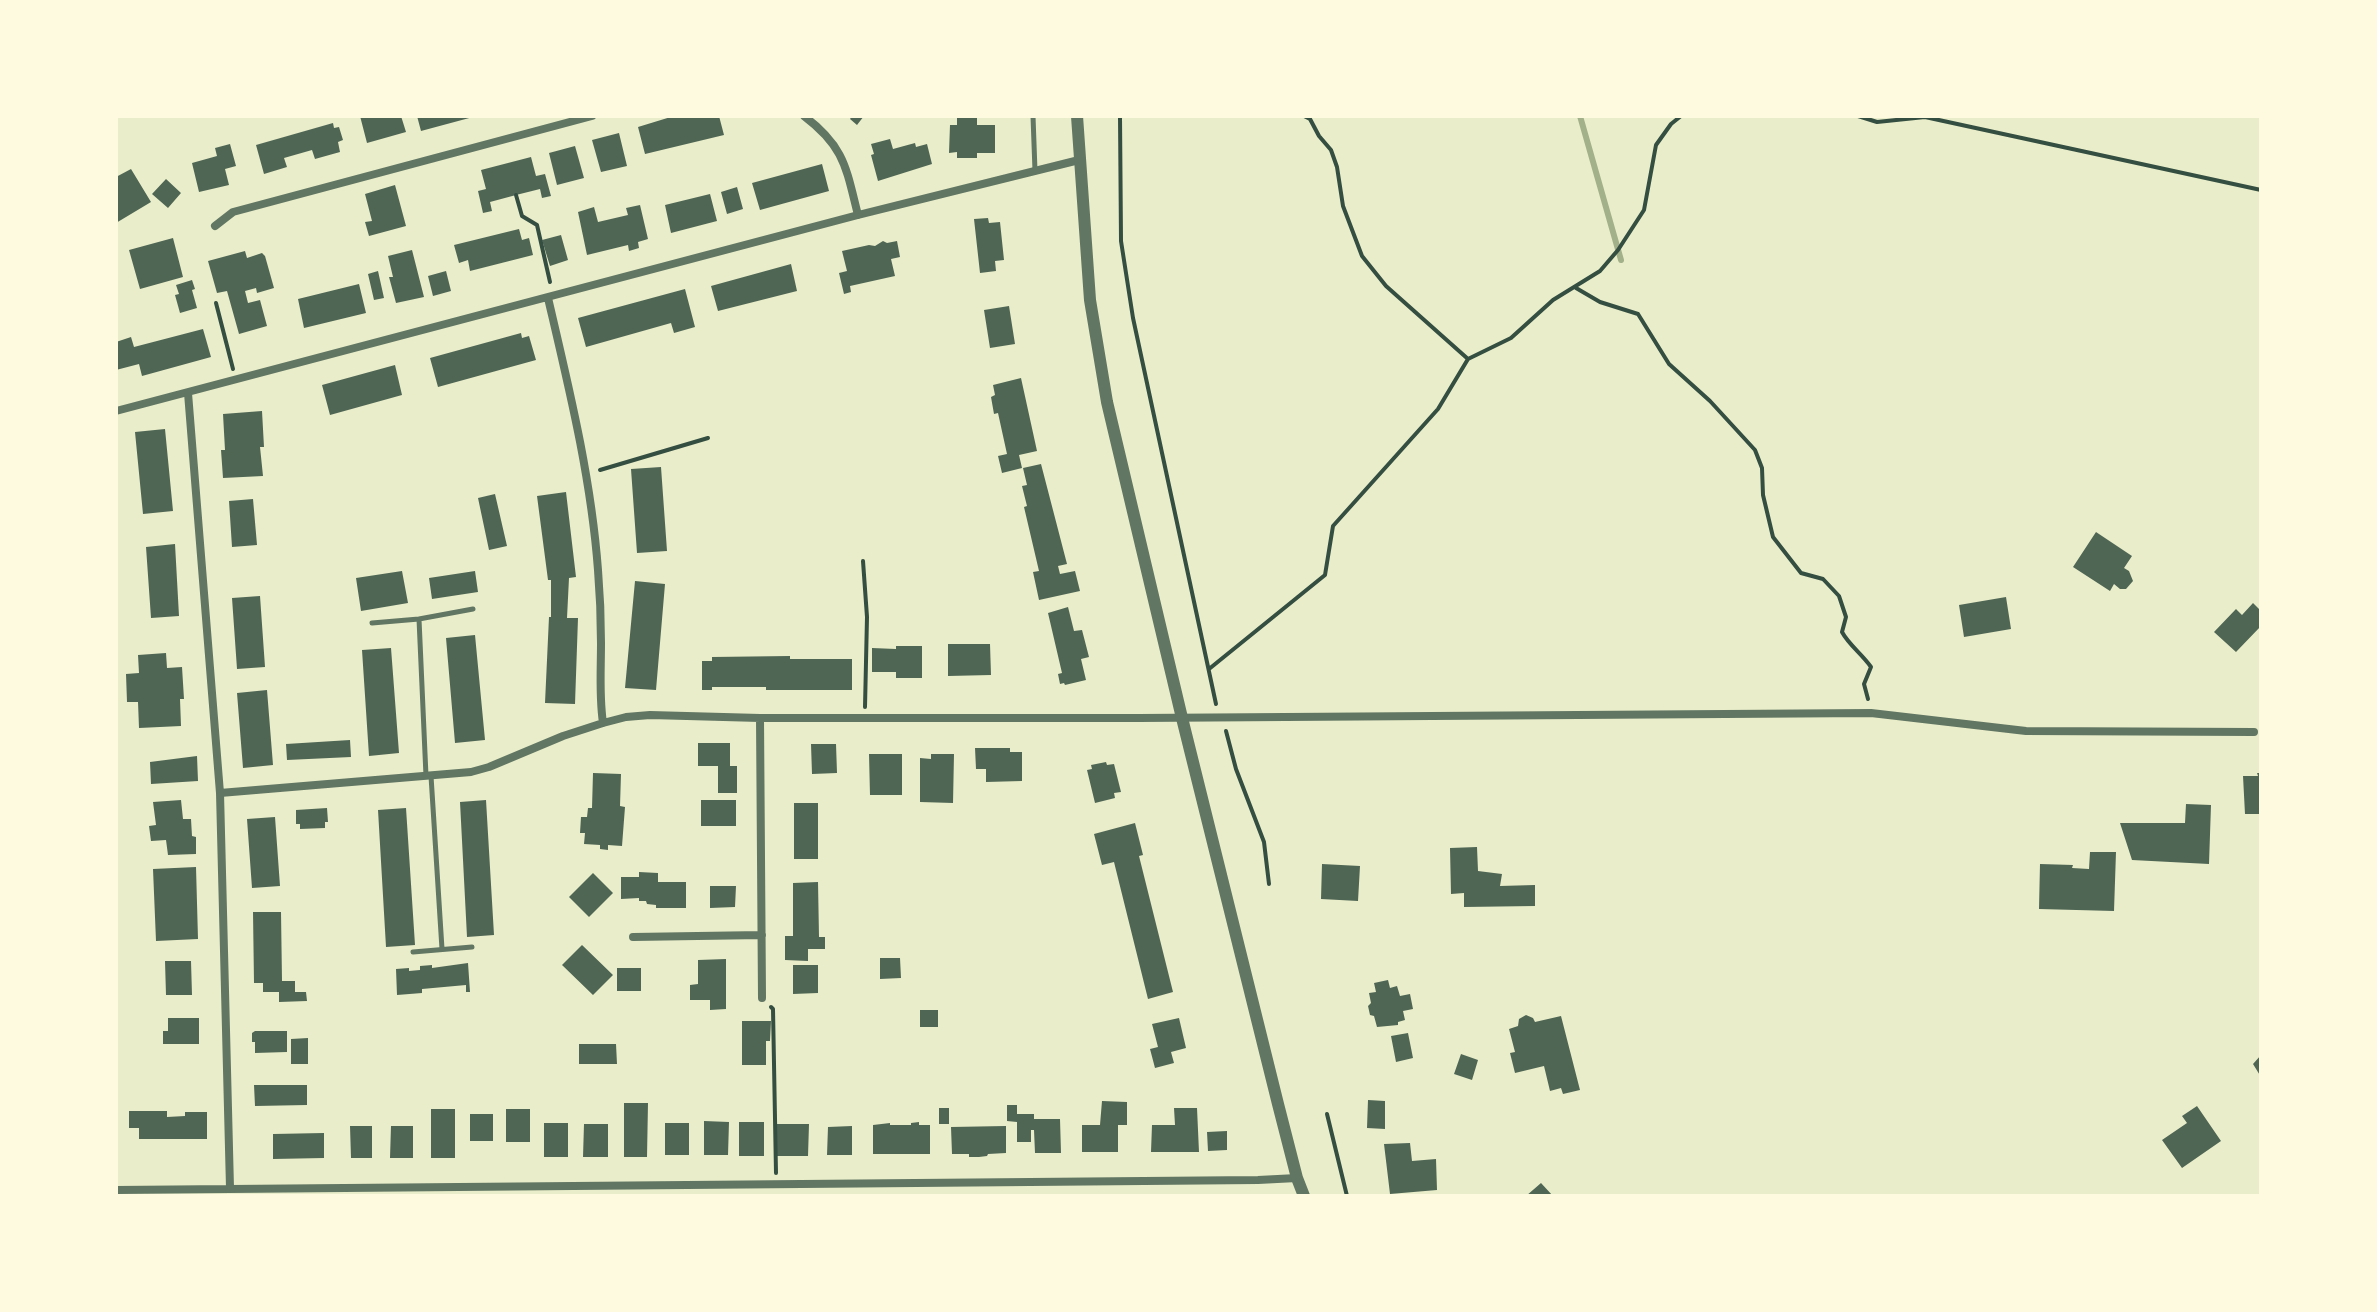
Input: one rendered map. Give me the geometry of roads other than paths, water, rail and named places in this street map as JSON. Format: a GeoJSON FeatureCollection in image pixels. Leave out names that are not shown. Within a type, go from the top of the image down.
{"type":"FeatureCollection","features":[{"type":"Feature","properties":{"kind":"street"},"geometry":{"type":"LineString","coordinates":[[215,226],[233,212],[592,116]]}},
{"type":"Feature","properties":{"kind":"street"},"geometry":{"type":"LineString","coordinates":[[804,116],[829,138],[842,157],[858,215]]}},
{"type":"Feature","properties":{"kind":"street"},"geometry":{"type":"LineString","coordinates":[[1077,116],[1090,300],[1107,402],[1182,718],[1304,1196]]}},
{"type":"Feature","properties":{"kind":"street"},"geometry":{"type":"LineString","coordinates":[[116,411],[858,215],[1079,160]]}},
{"type":"Feature","properties":{"kind":"street"},"geometry":{"type":"LineString","coordinates":[[551,297],[578,424],[598,568],[601,641],[599,696],[603,723]]}},
{"type":"Feature","properties":{"kind":"street"},"geometry":{"type":"LineString","coordinates":[[188,393],[220,793],[230,1188]]}},
{"type":"Feature","properties":{"kind":"street"},"geometry":{"type":"LineString","coordinates":[[220,793],[471,772],[603,723],[650,715],[1182,718],[1871,713],[2026,731],[2254,732]]}},
{"type":"Feature","properties":{"kind":"street"},"geometry":{"type":"LineString","coordinates":[[760,718],[762,998]]}},
{"type":"Feature","properties":{"kind":"street"},"geometry":{"type":"LineString","coordinates":[[633,937],[762,935]]}},
{"type":"Feature","properties":{"kind":"street"},"geometry":{"type":"LineString","coordinates":[[116,1190],[1297,1178]]}},
{"type":"Feature","properties":{"kind":"lane"},"geometry":{"type":"LineString","coordinates":[[1033,116],[1035,172]]}},
{"type":"Feature","properties":{"kind":"lane"},"geometry":{"type":"LineString","coordinates":[[372,623],[419,619],[473,609]]}},
{"type":"Feature","properties":{"kind":"lane"},"geometry":{"type":"LineString","coordinates":[[419,619],[442,949]]}},
{"type":"Feature","properties":{"kind":"lane"},"geometry":{"type":"LineString","coordinates":[[2254,732],[2261,724]]}},
{"type":"Feature","properties":{"kind":"lane"},"geometry":{"type":"LineString","coordinates":[[413,952],[472,947]]}},
{"type":"Feature","properties":{"kind":"waterway"},"geometry":{"type":"LineString","coordinates":[[1580,116],[1621,260]]}}]}
